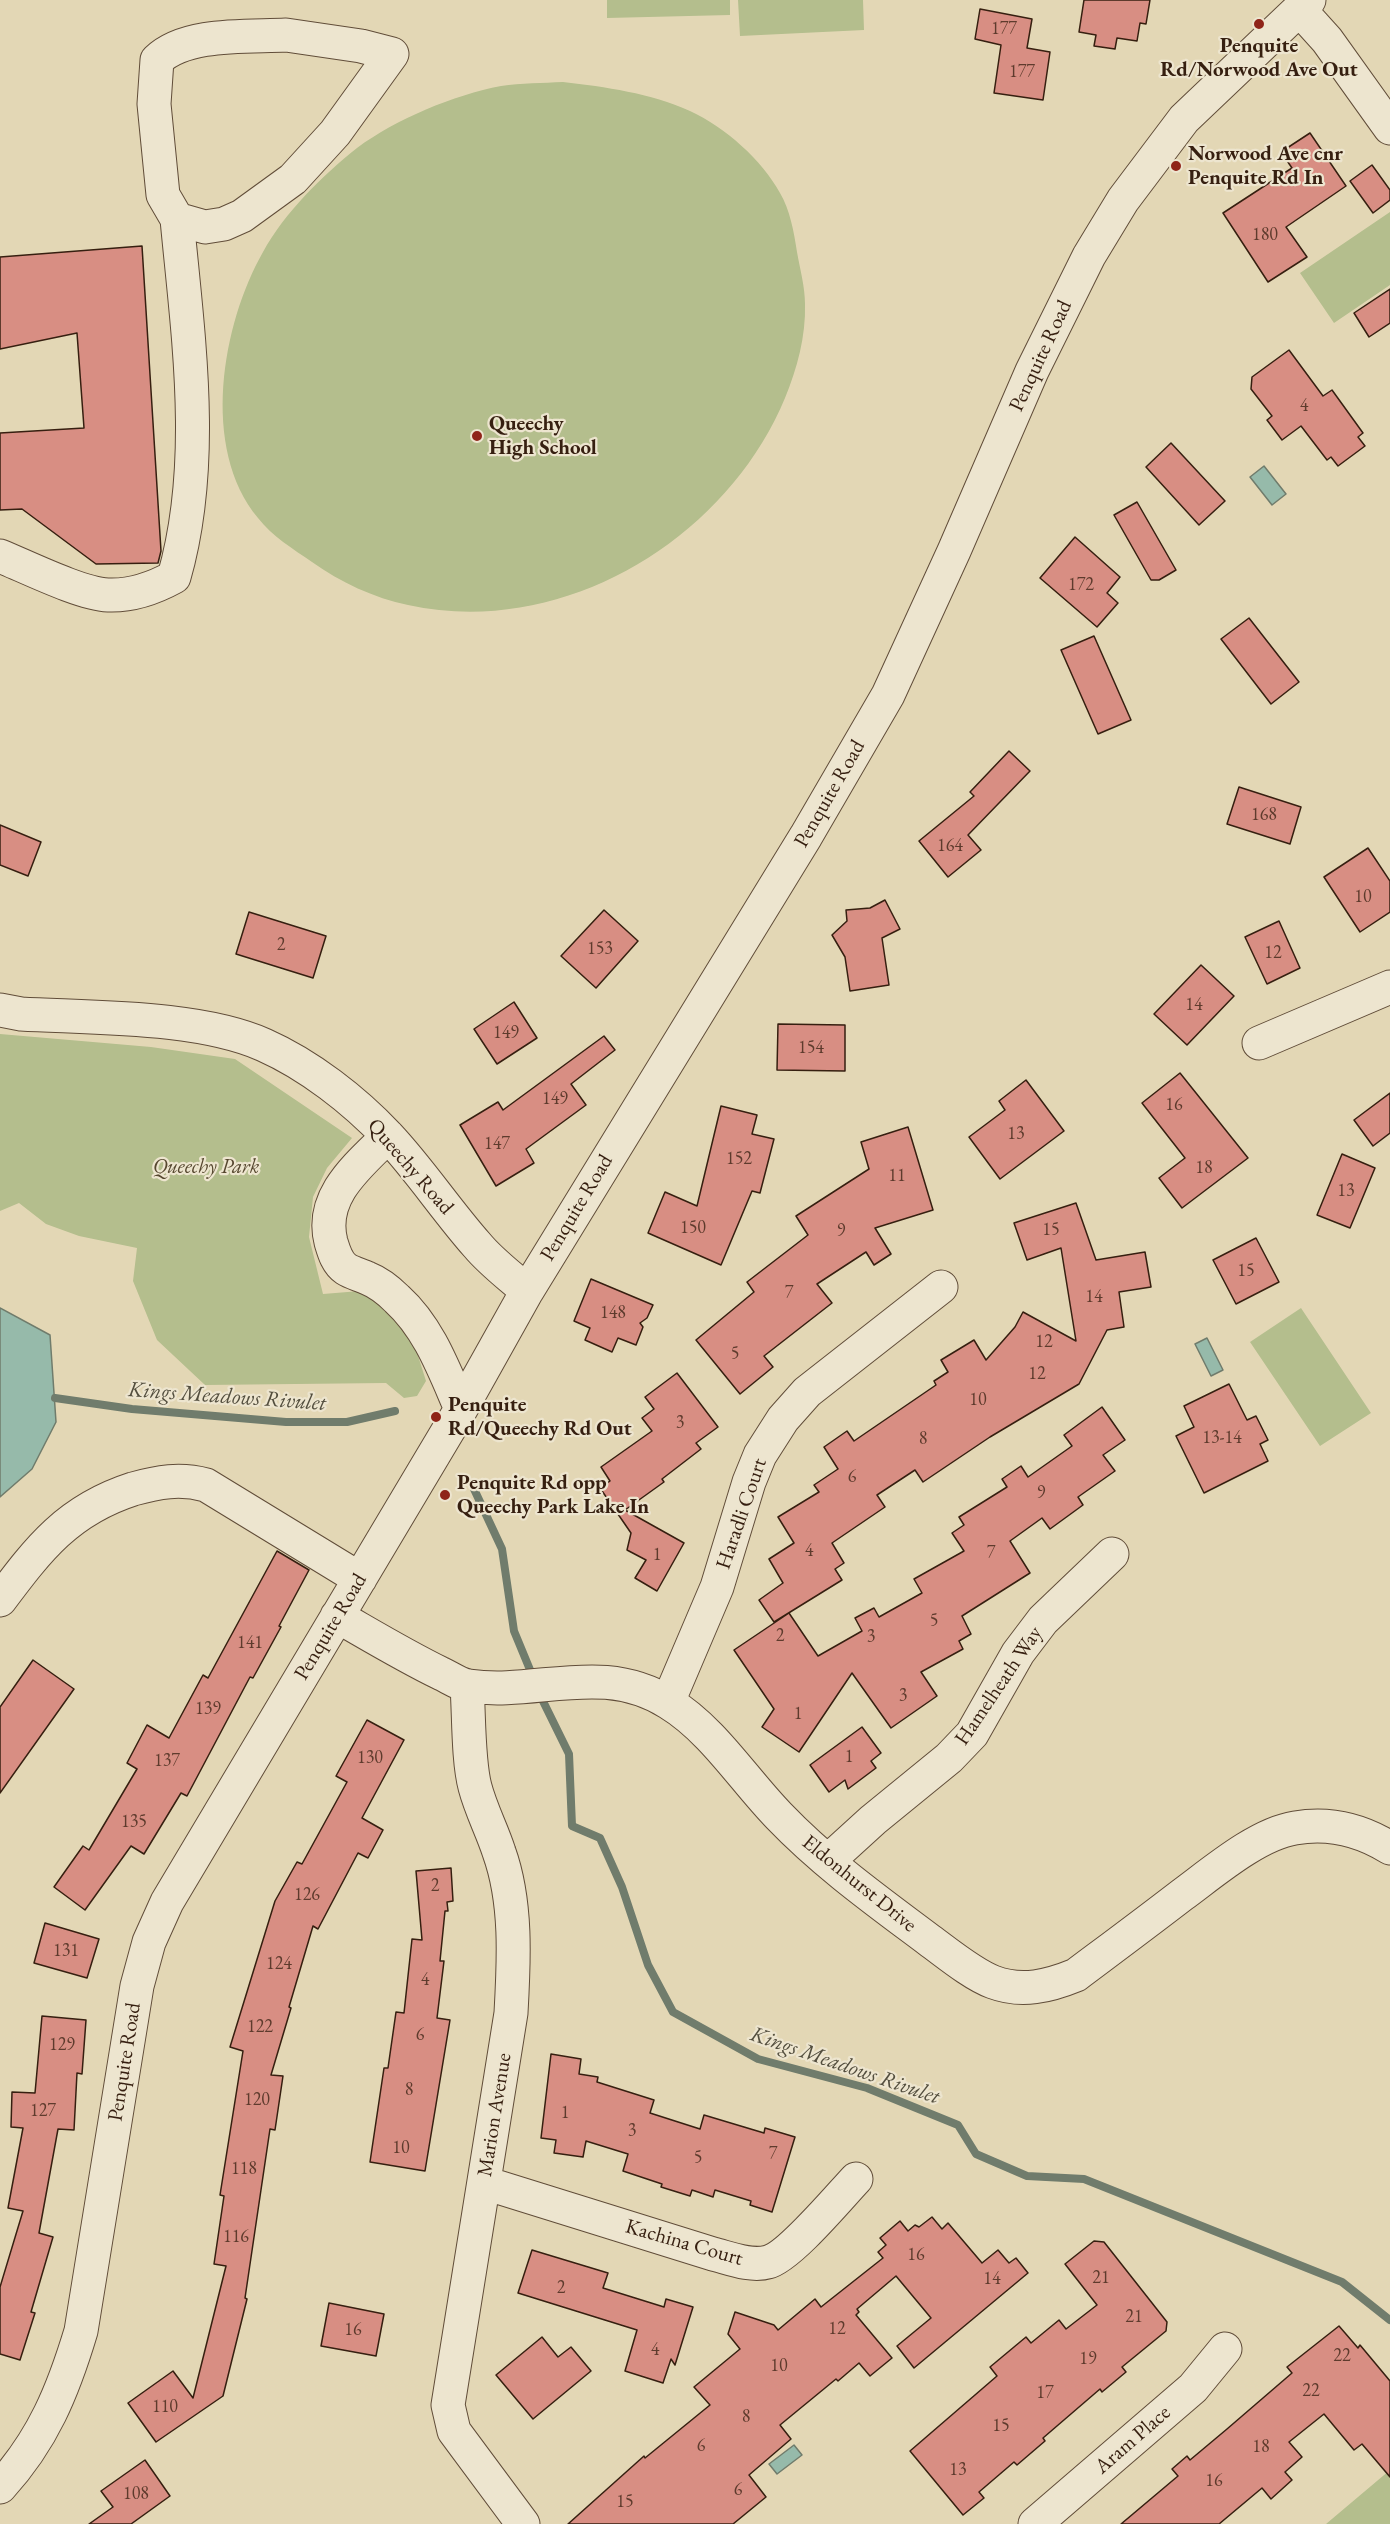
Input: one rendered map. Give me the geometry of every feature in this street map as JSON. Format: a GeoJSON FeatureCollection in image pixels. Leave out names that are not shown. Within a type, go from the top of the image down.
{"type":"FeatureCollection","features":[{"type":"Feature","properties":{"kind":"street"},"geometry":{"type":"LineString","coordinates":[[1304,5],[1390,128]]}},
{"type":"Feature","properties":{"kind":"street","name":"Penquite Road"},"geometry":{"type":"LineString","coordinates":[[0,2487],[18,2467],[44,2426],[66,2381],[81,2331],[137,1986],[149,1942],[167,1902],[461,1409],[527,1292],[806,836],[888,695],[954,551],[1032,371],[1089,256],[1123,200],[1184,119],[1304,5]]}},
{"type":"Feature","properties":{"kind":"street"},"geometry":{"type":"LineString","coordinates":[[0,556],[69,584],[107,595],[155,588],[174,576],[183,545],[192,438],[177,219],[163,195],[154,104],[158,60],[166,51],[189,42],[286,35],[392,54],[335,133],[293,179],[242,216],[224,224],[205,227],[177,219]]}},
{"type":"Feature","properties":{"kind":"street"},"geometry":{"type":"LineString","coordinates":[[338,43],[346,56],[350,69],[352,107]]}},
{"type":"Feature","properties":{"kind":"street"},"geometry":{"type":"LineString","coordinates":[[1259,1043],[1390,987]]}},
{"type":"Feature","properties":{"kind":"street","name":"Queechy Road"},"geometry":{"type":"LineString","coordinates":[[0,1010],[21,1014],[186,1025],[263,1044],[296,1062],[343,1095],[388,1136],[479,1248],[527,1292]]}},
{"type":"Feature","properties":{"kind":"street"},"geometry":{"type":"LineString","coordinates":[[388,1136],[344,1181],[334,1199],[327,1227],[336,1257],[345,1269],[370,1279],[397,1299],[415,1319],[437,1355],[461,1409]]}},
{"type":"Feature","properties":{"kind":"street","name":"Haradli Court"},"geometry":{"type":"LineString","coordinates":[[668,1702],[717,1587],[749,1482],[760,1455],[783,1419],[807,1392],[941,1287]]}},
{"type":"Feature","properties":{"kind":"street"},"geometry":{"type":"LineString","coordinates":[[0,1600],[28,1563],[81,1512],[111,1496],[170,1481],[189,1481],[206,1485],[360,1579]]}},
{"type":"Feature","properties":{"kind":"street","name":"Hamelheath Way"},"geometry":{"type":"LineString","coordinates":[[828,1861],[873,1820],[949,1758],[972,1734],[1018,1653],[1044,1620],[1112,1554]]}},
{"type":"Feature","properties":{"kind":"street","name":"Eldonhurst Drive"},"geometry":{"type":"LineString","coordinates":[[338,1616],[418,1663],[467,1686],[513,1687],[562,1681],[606,1682],[638,1689],[668,1702],[703,1730],[780,1817],[828,1861],[956,1959],[992,1982],[1022,1988],[1050,1985],[1076,1975],[1233,1857],[1262,1840],[1292,1828],[1321,1826],[1350,1829],[1390,1848]]}},
{"type":"Feature","properties":{"kind":"street","name":"Marion Avenue"},"geometry":{"type":"LineString","coordinates":[[467,1686],[474,1786],[500,1853],[512,1923],[514,1974],[511,2013],[452,2379],[449,2415],[454,2431],[523,2524]]}},
{"type":"Feature","properties":{"kind":"street","name":"Kachina Court"},"geometry":{"type":"LineString","coordinates":[[484,2183],[713,2254],[744,2262],[769,2262],[789,2249],[856,2179]]}},
{"type":"Feature","properties":{"kind":"street","name":"Aram Place"},"geometry":{"type":"LineString","coordinates":[[1035,2524],[1193,2388],[1225,2349]]}},
{"type":"Feature","properties":{"kind":"green space"},"geometry":{"type":"Polygon","coordinates":[[[607,0],[730,0],[730,15],[607,18],[607,0]]]}},
{"type":"Feature","properties":{"kind":"green space"},"geometry":{"type":"Polygon","coordinates":[[[738,0],[863,0],[864,30],[740,36],[738,0]]]}},
{"type":"Feature","properties":{"kind":"green space"},"geometry":{"type":"Polygon","coordinates":[[[563,82],[644,95],[690,111],[729,135],[753,157],[772,181],[791,221],[805,298],[802,340],[797,364],[785,398],[758,449],[723,495],[680,535],[632,568],[579,592],[524,607],[466,612],[408,605],[370,594],[334,576],[276,536],[258,518],[240,489],[229,457],[223,422],[223,386],[228,349],[249,281],[272,237],[293,209],[331,170],[372,137],[407,118],[464,95],[501,86],[563,82]]]}},
{"type":"Feature","properties":{"kind":"green space"},"geometry":{"type":"Polygon","coordinates":[[[1390,212],[1390,285],[1334,323],[1300,273],[1390,212]]]}},
{"type":"Feature","properties":{"kind":"green space","name":"Queechy Park"},"geometry":{"type":"Polygon","coordinates":[[[0,1034],[151,1047],[235,1059],[352,1138],[327,1168],[313,1197],[309,1237],[323,1294],[360,1291],[376,1296],[414,1343],[426,1381],[417,1396],[404,1398],[386,1383],[205,1385],[157,1340],[133,1281],[137,1248],[79,1236],[46,1224],[19,1203],[0,1211],[0,1034]]]}},
{"type":"Feature","properties":{"kind":"green space"},"geometry":{"type":"Polygon","coordinates":[[[1301,1308],[1371,1413],[1320,1446],[1250,1342],[1301,1308]]]}},
{"type":"Feature","properties":{"kind":"green space"},"geometry":{"type":"Polygon","coordinates":[[[1390,2470],[1390,2524],[1326,2524],[1390,2470]]]}},
{"type":"Feature","properties":{"kind":"shaded area"},"geometry":{"type":"Polygon","coordinates":[[[1264,466],[1286,494],[1272,505],[1250,477],[1264,466]]]}},
{"type":"Feature","properties":{"kind":"shaded area"},"geometry":{"type":"Polygon","coordinates":[[[0,1308],[50,1335],[56,1422],[32,1469],[0,1497],[0,1308]]]}},
{"type":"Feature","properties":{"kind":"shaded area"},"geometry":{"type":"Polygon","coordinates":[[[1207,1338],[1223,1370],[1211,1376],[1195,1344],[1207,1338]]]}},
{"type":"Feature","properties":{"kind":"shaded area"},"geometry":{"type":"Polygon","coordinates":[[[794,2445],[802,2455],[777,2474],[769,2464],[794,2445]]]}},
{"type":"Feature","properties":{"kind":"building"},"geometry":{"type":"Polygon","coordinates":[[[1084,0],[1150,0],[1146,24],[1140,23],[1137,41],[1117,38],[1115,49],[1094,46],[1096,35],[1079,32],[1084,0]]]}},
{"type":"Feature","properties":{"kind":"building"},"geometry":{"type":"Polygon","coordinates":[[[980,9],[1032,19],[1027,48],[1050,52],[1043,100],[994,93],[1001,45],[975,39],[980,9]]]}},
{"type":"Feature","properties":{"kind":"building"},"geometry":{"type":"Polygon","coordinates":[[[1310,133],[1346,186],[1286,227],[1307,257],[1268,282],[1223,213],[1292,168],[1281,152],[1310,133]]]}},
{"type":"Feature","properties":{"kind":"building"},"geometry":{"type":"Polygon","coordinates":[[[1372,165],[1390,190],[1390,200],[1373,213],[1350,181],[1372,165]]]}},
{"type":"Feature","properties":{"kind":"building"},"geometry":{"type":"Polygon","coordinates":[[[142,246],[161,551],[158,563],[96,564],[22,509],[0,510],[0,433],[84,428],[77,333],[0,349],[0,257],[142,246]]]}},
{"type":"Feature","properties":{"kind":"building"},"geometry":{"type":"Polygon","coordinates":[[[1390,289],[1390,323],[1369,337],[1354,313],[1390,289]]]}},
{"type":"Feature","properties":{"kind":"building"},"geometry":{"type":"Polygon","coordinates":[[[1289,350],[1323,396],[1332,390],[1363,433],[1358,437],[1365,446],[1338,466],[1331,457],[1327,460],[1301,426],[1282,440],[1267,420],[1272,416],[1251,389],[1252,377],[1289,350]]]}},
{"type":"Feature","properties":{"kind":"building"},"geometry":{"type":"Polygon","coordinates":[[[1171,443],[1225,501],[1199,525],[1146,467],[1171,443]]]}},
{"type":"Feature","properties":{"kind":"building"},"geometry":{"type":"Polygon","coordinates":[[[1137,502],[1176,570],[1159,580],[1151,580],[1114,515],[1137,502]]]}},
{"type":"Feature","properties":{"kind":"building"},"geometry":{"type":"Polygon","coordinates":[[[1075,537],[1120,577],[1107,593],[1118,603],[1097,627],[1040,578],[1075,537]]]}},
{"type":"Feature","properties":{"kind":"building"},"geometry":{"type":"Polygon","coordinates":[[[1249,618],[1299,682],[1271,704],[1221,639],[1249,618]]]}},
{"type":"Feature","properties":{"kind":"building"},"geometry":{"type":"Polygon","coordinates":[[[1094,636],[1131,720],[1098,734],[1061,650],[1094,636]]]}},
{"type":"Feature","properties":{"kind":"building"},"geometry":{"type":"Polygon","coordinates":[[[1009,751],[1030,771],[968,835],[981,850],[948,877],[919,841],[974,796],[970,792],[1009,751]]]}},
{"type":"Feature","properties":{"kind":"building"},"geometry":{"type":"Polygon","coordinates":[[[1239,787],[1301,807],[1290,844],[1227,824],[1239,787]]]}},
{"type":"Feature","properties":{"kind":"building"},"geometry":{"type":"Polygon","coordinates":[[[0,825],[41,842],[28,876],[0,865],[0,825]]]}},
{"type":"Feature","properties":{"kind":"building"},"geometry":{"type":"Polygon","coordinates":[[[1368,848],[1390,881],[1390,912],[1360,932],[1324,877],[1368,848]]]}},
{"type":"Feature","properties":{"kind":"building"},"geometry":{"type":"Polygon","coordinates":[[[885,900],[900,929],[882,938],[889,985],[850,991],[845,957],[832,935],[847,921],[846,910],[870,908],[885,900]]]}},
{"type":"Feature","properties":{"kind":"building"},"geometry":{"type":"Polygon","coordinates":[[[604,910],[638,941],[596,988],[561,956],[604,910]]]}},
{"type":"Feature","properties":{"kind":"building"},"geometry":{"type":"Polygon","coordinates":[[[249,912],[326,936],[313,978],[236,954],[249,912]]]}},
{"type":"Feature","properties":{"kind":"building"},"geometry":{"type":"Polygon","coordinates":[[[1279,921],[1300,968],[1267,984],[1245,937],[1279,921]]]}},
{"type":"Feature","properties":{"kind":"building"},"geometry":{"type":"Polygon","coordinates":[[[1201,965],[1234,996],[1187,1045],[1154,1014],[1201,965]]]}},
{"type":"Feature","properties":{"kind":"building"},"geometry":{"type":"Polygon","coordinates":[[[514,1002],[537,1038],[497,1064],[474,1029],[514,1002]]]}},
{"type":"Feature","properties":{"kind":"building"},"geometry":{"type":"Polygon","coordinates":[[[778,1024],[845,1025],[845,1071],[777,1070],[778,1024]]]}},
{"type":"Feature","properties":{"kind":"building"},"geometry":{"type":"Polygon","coordinates":[[[604,1036],[615,1050],[571,1084],[586,1105],[526,1149],[534,1163],[496,1186],[460,1125],[498,1102],[503,1110],[604,1036]]]}},
{"type":"Feature","properties":{"kind":"building"},"geometry":{"type":"Polygon","coordinates":[[[1180,1073],[1248,1158],[1182,1208],[1159,1178],[1185,1158],[1142,1103],[1180,1073]]]}},
{"type":"Feature","properties":{"kind":"building"},"geometry":{"type":"Polygon","coordinates":[[[1026,1080],[1064,1131],[1000,1179],[969,1137],[1005,1110],[999,1101],[1026,1080]]]}},
{"type":"Feature","properties":{"kind":"building"},"geometry":{"type":"Polygon","coordinates":[[[1390,1093],[1390,1133],[1373,1146],[1354,1120],[1390,1093]]]}},
{"type":"Feature","properties":{"kind":"building"},"geometry":{"type":"Polygon","coordinates":[[[721,1106],[757,1115],[752,1134],[774,1139],[760,1193],[752,1191],[721,1265],[648,1233],[665,1192],[697,1206],[721,1106]]]}},
{"type":"Feature","properties":{"kind":"building"},"geometry":{"type":"Polygon","coordinates":[[[908,1127],[933,1210],[875,1228],[891,1254],[874,1265],[866,1252],[817,1284],[832,1303],[764,1356],[773,1367],[740,1394],[696,1340],[754,1292],[747,1282],[808,1235],[796,1216],[869,1169],[861,1142],[908,1127]]]}},
{"type":"Feature","properties":{"kind":"building"},"geometry":{"type":"Polygon","coordinates":[[[1342,1154],[1375,1168],[1350,1228],[1317,1215],[1342,1154]]]}},
{"type":"Feature","properties":{"kind":"building"},"geometry":{"type":"Polygon","coordinates":[[[1076,1203],[1096,1260],[1145,1252],[1151,1287],[1119,1292],[1124,1327],[1107,1330],[1079,1384],[990,1437],[923,1482],[915,1470],[877,1495],[885,1507],[832,1543],[844,1563],[835,1569],[842,1580],[774,1622],[759,1600],[783,1583],[769,1559],[794,1543],[778,1517],[819,1492],[814,1485],[838,1469],[824,1447],[847,1431],[854,1441],[936,1385],[934,1381],[948,1372],[941,1360],[974,1340],[986,1360],[1015,1327],[1023,1312],[1076,1341],[1061,1248],[1027,1260],[1014,1223],[1076,1203]]]}},
{"type":"Feature","properties":{"kind":"building"},"geometry":{"type":"Polygon","coordinates":[[[1256,1238],[1279,1282],[1236,1304],[1213,1260],[1256,1238]]]}},
{"type":"Feature","properties":{"kind":"building"},"geometry":{"type":"Polygon","coordinates":[[[591,1279],[653,1305],[647,1318],[640,1323],[643,1327],[636,1345],[618,1338],[612,1352],[585,1340],[590,1328],[574,1321],[591,1279]]]}},
{"type":"Feature","properties":{"kind":"building"},"geometry":{"type":"Polygon","coordinates":[[[677,1373],[718,1427],[696,1443],[701,1449],[662,1479],[664,1482],[625,1510],[684,1543],[657,1591],[635,1578],[646,1560],[627,1550],[631,1533],[600,1488],[610,1481],[601,1467],[652,1431],[642,1418],[654,1409],[645,1397],[677,1373]]]}},
{"type":"Feature","properties":{"kind":"building"},"geometry":{"type":"Polygon","coordinates":[[[1229,1384],[1247,1420],[1256,1416],[1268,1440],[1260,1444],[1268,1461],[1204,1493],[1176,1436],[1194,1427],[1184,1406],[1229,1384]]]}},
{"type":"Feature","properties":{"kind":"building"},"geometry":{"type":"Polygon","coordinates":[[[1102,1407],[1125,1440],[1103,1455],[1115,1471],[1078,1497],[1083,1505],[1050,1529],[1042,1518],[1010,1541],[1030,1573],[962,1616],[971,1634],[959,1641],[963,1649],[921,1672],[937,1696],[891,1728],[852,1673],[799,1752],[762,1727],[774,1709],[734,1650],[789,1613],[818,1656],[862,1631],[855,1618],[874,1608],[879,1617],[922,1593],[914,1579],[964,1551],[952,1533],[964,1525],[959,1517],[1007,1487],[1002,1479],[1021,1466],[1028,1477],[1072,1446],[1064,1435],[1102,1407]]]}},
{"type":"Feature","properties":{"kind":"building"},"geometry":{"type":"Polygon","coordinates":[[[277,1551],[309,1570],[279,1626],[281,1627],[253,1678],[250,1677],[187,1796],[181,1793],[144,1854],[131,1846],[85,1910],[54,1887],[83,1846],[89,1850],[137,1769],[127,1763],[147,1725],[169,1738],[203,1675],[208,1678],[277,1551]]]}},
{"type":"Feature","properties":{"kind":"building"},"geometry":{"type":"Polygon","coordinates":[[[33,1660],[74,1689],[0,1793],[0,1707],[33,1660]]]}},
{"type":"Feature","properties":{"kind":"building"},"geometry":{"type":"Polygon","coordinates":[[[367,1720],[404,1740],[362,1818],[383,1830],[368,1858],[358,1853],[318,1929],[313,1926],[289,2007],[291,2008],[271,2075],[283,2076],[275,2130],[270,2129],[245,2298],[247,2299],[223,2396],[156,2442],[128,2403],[173,2371],[193,2398],[226,2266],[214,2264],[224,2196],[220,2195],[243,2051],[230,2047],[275,1901],[297,1862],[302,1864],[347,1782],[336,1776],[367,1720]]]}},
{"type":"Feature","properties":{"kind":"building"},"geometry":{"type":"Polygon","coordinates":[[[862,1727],[881,1753],[871,1761],[876,1768],[848,1789],[845,1780],[829,1792],[810,1765],[862,1727]]]}},
{"type":"Feature","properties":{"kind":"building"},"geometry":{"type":"Polygon","coordinates":[[[451,1868],[453,1901],[447,1902],[448,1911],[445,1911],[440,1961],[444,1961],[437,2018],[450,2020],[425,2171],[370,2162],[384,2068],[388,2068],[396,2012],[404,2013],[412,1939],[422,1940],[416,1871],[451,1868]]]}},
{"type":"Feature","properties":{"kind":"building"},"geometry":{"type":"Polygon","coordinates":[[[45,1923],[99,1939],[87,1978],[34,1963],[45,1923]]]}},
{"type":"Feature","properties":{"kind":"building"},"geometry":{"type":"Polygon","coordinates":[[[42,2016],[86,2020],[82,2074],[77,2073],[74,2130],[58,2129],[39,2233],[53,2237],[31,2312],[35,2313],[20,2360],[0,2354],[0,2287],[23,2211],[8,2208],[23,2128],[11,2127],[12,2092],[35,2093],[42,2016]]]}},
{"type":"Feature","properties":{"kind":"building"},"geometry":{"type":"Polygon","coordinates":[[[551,2054],[581,2059],[579,2074],[598,2077],[597,2082],[654,2100],[650,2113],[700,2129],[704,2115],[764,2133],[765,2128],[795,2137],[772,2212],[750,2205],[751,2201],[715,2190],[713,2197],[692,2190],[690,2196],[661,2187],[662,2184],[623,2171],[628,2154],[586,2141],[583,2157],[554,2153],[556,2140],[541,2138],[551,2054]]]}},
{"type":"Feature","properties":{"kind":"building"},"geometry":{"type":"Polygon","coordinates":[[[932,2217],[942,2229],[948,2223],[982,2263],[998,2250],[1009,2263],[1016,2258],[1028,2273],[914,2368],[897,2346],[931,2318],[896,2276],[857,2309],[859,2312],[856,2315],[892,2358],[870,2376],[859,2363],[780,2425],[791,2439],[749,2475],[766,2497],[733,2524],[568,2524],[644,2456],[645,2458],[710,2405],[694,2387],[740,2349],[728,2334],[735,2312],[774,2325],[778,2330],[815,2299],[821,2307],[883,2258],[878,2252],[886,2245],[880,2238],[900,2221],[908,2231],[915,2225],[919,2227],[932,2217]]]}},
{"type":"Feature","properties":{"kind":"building"},"geometry":{"type":"Polygon","coordinates":[[[1094,2241],[1104,2242],[1167,2322],[1166,2331],[1122,2367],[1126,2372],[1102,2392],[1100,2389],[1043,2438],[1045,2441],[1017,2465],[1014,2462],[979,2492],[984,2498],[963,2515],[910,2451],[997,2376],[990,2367],[1026,2337],[1031,2343],[1059,2320],[1066,2329],[1097,2305],[1065,2264],[1094,2241]]]}},
{"type":"Feature","properties":{"kind":"building"},"geometry":{"type":"Polygon","coordinates":[[[532,2250],[608,2273],[603,2288],[664,2307],[666,2299],[693,2307],[675,2365],[671,2359],[663,2383],[625,2371],[637,2330],[518,2293],[532,2250]]]}},
{"type":"Feature","properties":{"kind":"building"},"geometry":{"type":"Polygon","coordinates":[[[329,2303],[384,2314],[376,2356],[321,2346],[329,2303]]]}},
{"type":"Feature","properties":{"kind":"building"},"geometry":{"type":"Polygon","coordinates":[[[1339,2326],[1358,2348],[1360,2345],[1390,2381],[1390,2477],[1362,2444],[1354,2450],[1324,2414],[1289,2442],[1302,2457],[1285,2472],[1292,2480],[1271,2499],[1262,2488],[1219,2524],[1121,2524],[1178,2476],[1172,2469],[1187,2456],[1190,2460],[1227,2429],[1292,2373],[1287,2367],[1339,2326]]]}},
{"type":"Feature","properties":{"kind":"building"},"geometry":{"type":"Polygon","coordinates":[[[542,2337],[558,2357],[571,2347],[591,2371],[533,2419],[496,2375],[542,2337]]]}},
{"type":"Feature","properties":{"kind":"building"},"geometry":{"type":"Polygon","coordinates":[[[145,2460],[170,2496],[131,2524],[89,2524],[113,2507],[101,2491],[145,2460]]]}},
{"type":"Feature","properties":{"kind":"waterway","name":"Kings Meadows Rivulet"},"geometry":{"type":"LineString","coordinates":[[55,1398],[132,1409],[286,1422],[347,1422],[395,1411]]}},
{"type":"Feature","properties":{"kind":"waterway","name":"Kings Meadows Rivulet"},"geometry":{"type":"LineString","coordinates":[[474,1489],[502,1549],[514,1631],[533,1677]]}},
{"type":"Feature","properties":{"kind":"waterway","name":"Kings Meadows Rivulet"},"geometry":{"type":"LineString","coordinates":[[539,1693],[569,1754],[572,1826],[600,1838],[622,1887],[648,1965],[673,2012],[758,2059],[867,2088],[958,2125],[976,2154],[1027,2176],[1084,2179],[1342,2282],[1390,2320]]}},
{"type":"Feature","properties":{"kind":"place","name":"Penquite Rd/Norwood Ave Out"},"geometry":{"type":"Point","coordinates":[1259,24]}},
{"type":"Feature","properties":{"kind":"place","name":"Norwood Ave cnr Penquite Rd In"},"geometry":{"type":"Point","coordinates":[1176,166]}},
{"type":"Feature","properties":{"kind":"place","name":"Queechy High School"},"geometry":{"type":"Point","coordinates":[477,436]}},
{"type":"Feature","properties":{"kind":"place","name":"Penquite Rd/Queechy Rd Out"},"geometry":{"type":"Point","coordinates":[436,1417]}},
{"type":"Feature","properties":{"kind":"place","name":"Penquite Rd opp Queechy Park Lake In"},"geometry":{"type":"Point","coordinates":[445,1495]}}]}
